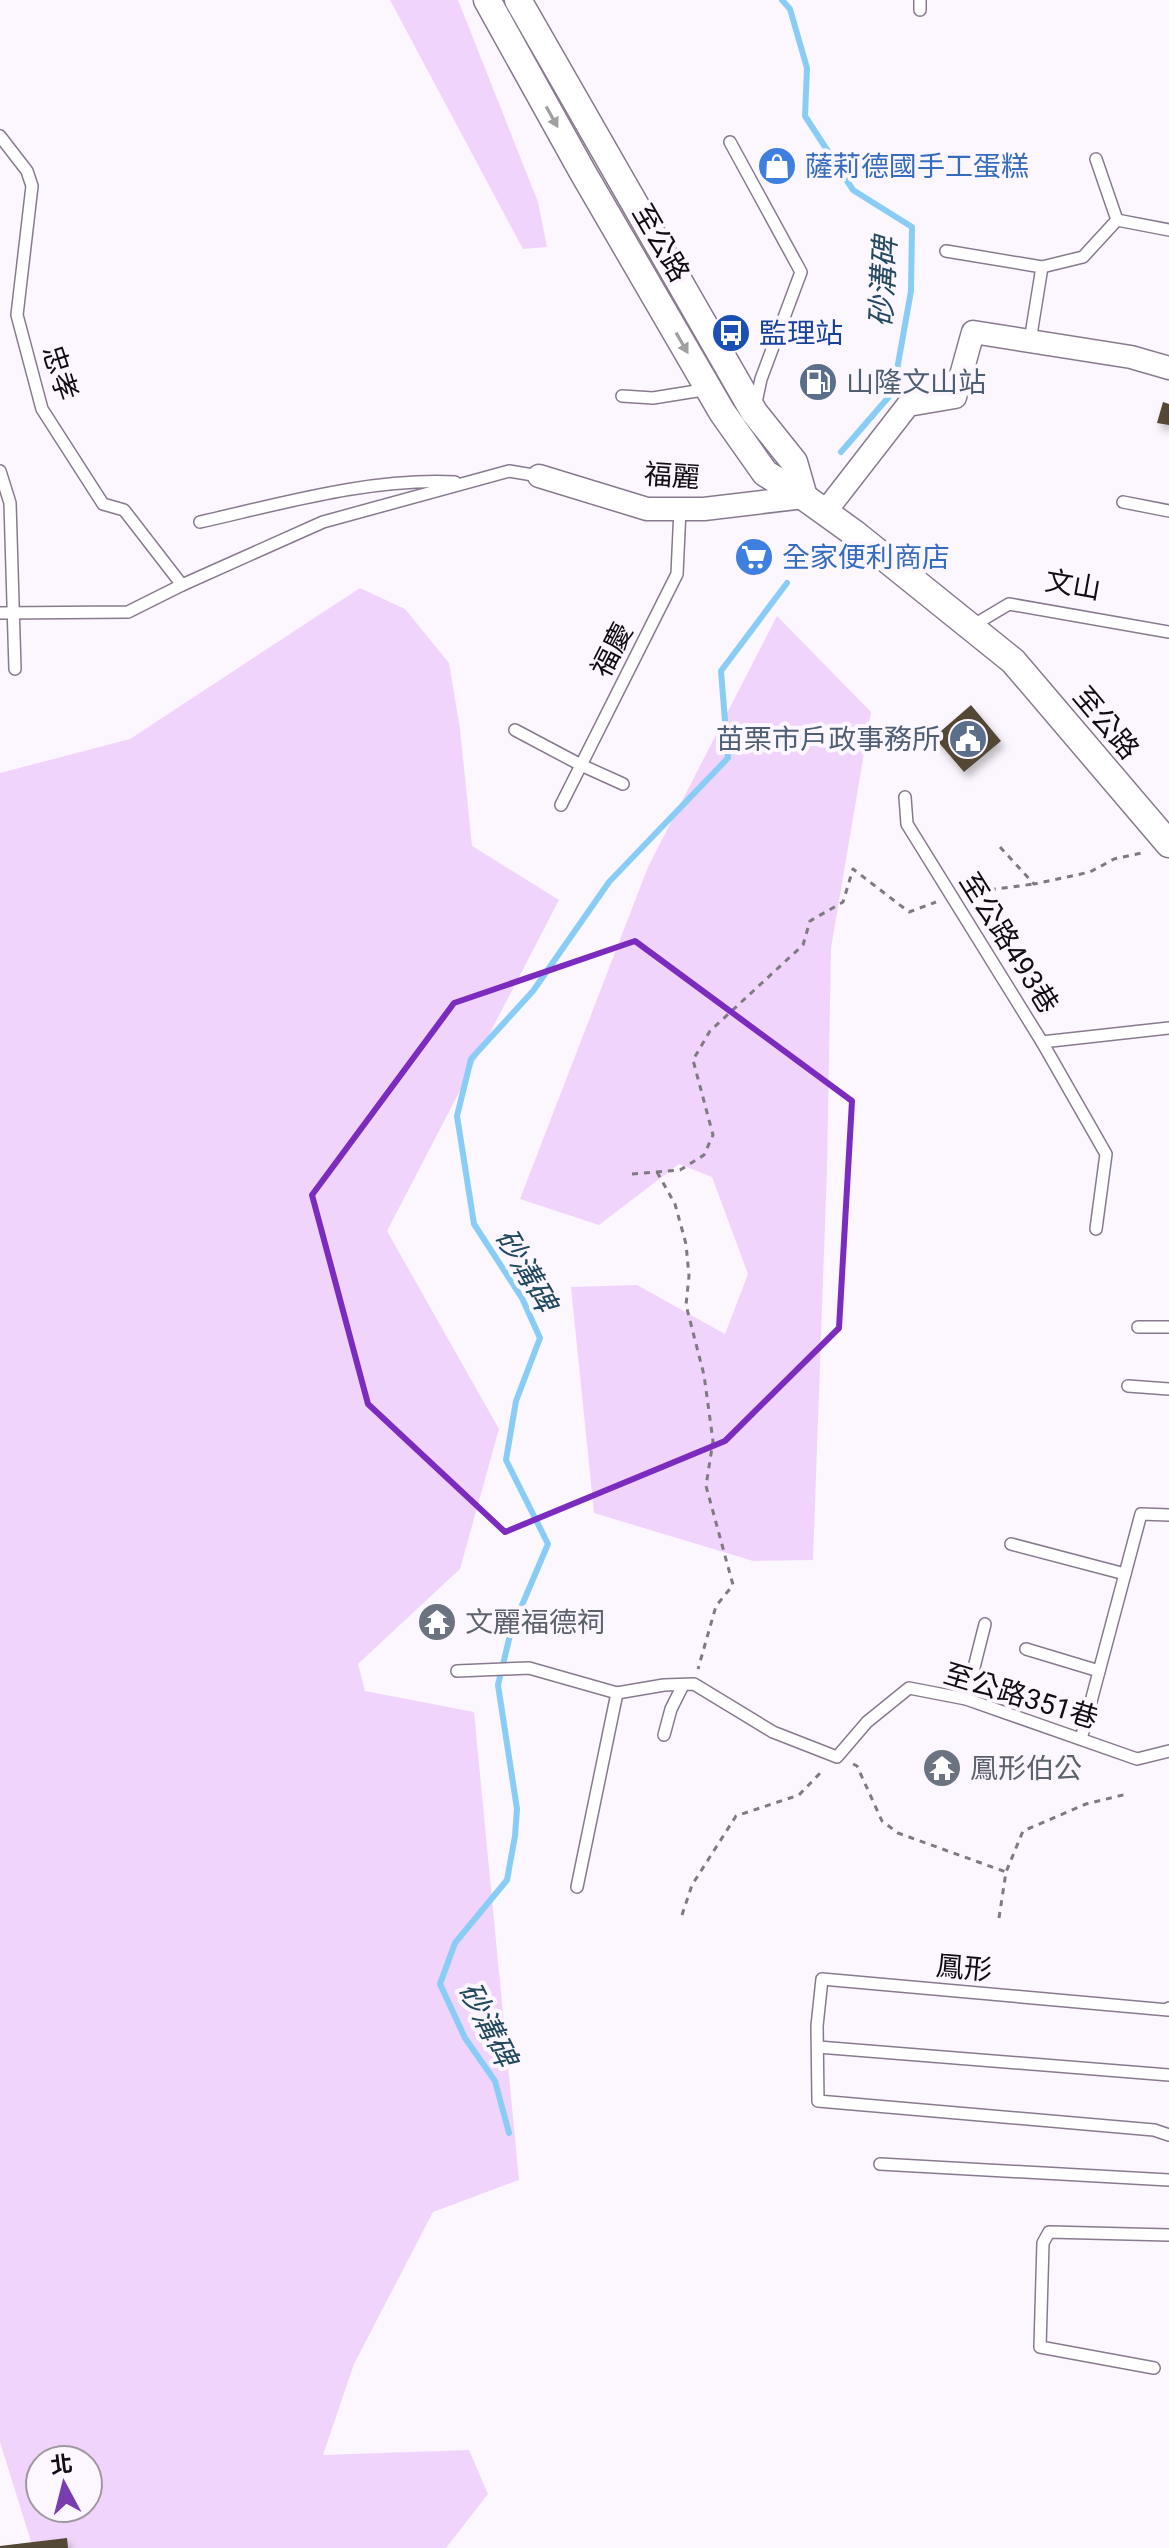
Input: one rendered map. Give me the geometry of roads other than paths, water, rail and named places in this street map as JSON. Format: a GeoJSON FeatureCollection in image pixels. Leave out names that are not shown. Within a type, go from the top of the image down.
{"type":"FeatureCollection","features":[{"type":"Feature","properties":{"kind":"street","name":"至公路"},"geometry":{"type":"LineString","coordinates":[[487,0],[709,389],[765,473],[814,504],[1013,661],[1169,843]]}},
{"type":"Feature","properties":{"kind":"street","name":"至公路"},"geometry":{"type":"LineString","coordinates":[[518,0],[754,412],[794,462],[814,504]]}},
{"type":"Feature","properties":{"kind":"street"},"geometry":{"type":"LineString","coordinates":[[523,65],[547,49]]}},
{"type":"Feature","properties":{"kind":"street"},"geometry":{"type":"LineString","coordinates":[[814,504],[908,405],[955,397],[973,332],[1131,357],[1169,368]]}},
{"type":"Feature","properties":{"kind":"street","name":"福麗"},"geometry":{"type":"LineString","coordinates":[[539,476],[647,509],[814,504]]}},
{"type":"Feature","properties":{"kind":"lane","name":"忠孝"},"geometry":{"type":"LineString","coordinates":[[0,136],[27,171],[32,186],[17,315],[42,409],[103,504],[124,510],[182,585]]}},
{"type":"Feature","properties":{"kind":"lane"},"geometry":{"type":"LineString","coordinates":[[730,142],[801,272],[761,379],[754,412],[734,429]]}},
{"type":"Feature","properties":{"kind":"lane"},"geometry":{"type":"LineString","coordinates":[[1096,159],[1117,220]]}},
{"type":"Feature","properties":{"kind":"lane"},"geometry":{"type":"LineString","coordinates":[[1117,220],[1169,230]]}},
{"type":"Feature","properties":{"kind":"lane"},"geometry":{"type":"LineString","coordinates":[[946,251],[1042,267],[1083,257],[1117,220]]}},
{"type":"Feature","properties":{"kind":"lane"},"geometry":{"type":"LineString","coordinates":[[1030,341],[1042,267]]}},
{"type":"Feature","properties":{"kind":"lane"},"geometry":{"type":"LineString","coordinates":[[622,396],[653,398],[709,389]]}},
{"type":"Feature","properties":{"kind":"lane"},"geometry":{"type":"LineString","coordinates":[[0,471],[10,503],[15,669]]}},
{"type":"Feature","properties":{"kind":"lane"},"geometry":{"type":"LineString","coordinates":[[0,613],[128,612],[323,522],[509,471],[539,476]]}},
{"type":"Feature","properties":{"kind":"lane"},"geometry":{"type":"LineString","coordinates":[[200,522],[346,490],[414,480],[466,483]]}},
{"type":"Feature","properties":{"kind":"lane"},"geometry":{"type":"LineString","coordinates":[[1123,502],[1169,511]]}},
{"type":"Feature","properties":{"kind":"lane","name":"福慶"},"geometry":{"type":"LineString","coordinates":[[561,805],[677,574],[680,509]]}},
{"type":"Feature","properties":{"kind":"lane","name":"文山"},"geometry":{"type":"LineString","coordinates":[[971,626],[1009,604],[1169,632]]}},
{"type":"Feature","properties":{"kind":"lane"},"geometry":{"type":"LineString","coordinates":[[515,730],[623,784]]}},
{"type":"Feature","properties":{"kind":"lane","name":"至公路493巷"},"geometry":{"type":"LineString","coordinates":[[905,797],[907,824],[1042,1042],[1169,1028]]}},
{"type":"Feature","properties":{"kind":"lane"},"geometry":{"type":"LineString","coordinates":[[1042,1042],[1106,1154],[1096,1229]]}},
{"type":"Feature","properties":{"kind":"lane"},"geometry":{"type":"LineString","coordinates":[[1138,1327],[1169,1327]]}},
{"type":"Feature","properties":{"kind":"lane"},"geometry":{"type":"LineString","coordinates":[[1128,1386],[1169,1389]]}},
{"type":"Feature","properties":{"kind":"lane"},"geometry":{"type":"LineString","coordinates":[[1081,1739],[1141,1514],[1169,1515]]}},
{"type":"Feature","properties":{"kind":"lane"},"geometry":{"type":"LineString","coordinates":[[1011,1544],[1125,1574]]}},
{"type":"Feature","properties":{"kind":"lane"},"geometry":{"type":"LineString","coordinates":[[966,1699],[985,1624]]}},
{"type":"Feature","properties":{"kind":"lane"},"geometry":{"type":"LineString","coordinates":[[1026,1649],[1099,1671]]}},
{"type":"Feature","properties":{"kind":"lane"},"geometry":{"type":"LineString","coordinates":[[457,1671],[529,1668],[617,1693],[688,1684]]}},
{"type":"Feature","properties":{"kind":"lane"},"geometry":{"type":"LineString","coordinates":[[664,1735],[671,1709],[688,1684]]}},
{"type":"Feature","properties":{"kind":"lane","name":"至公路351巷"},"geometry":{"type":"LineString","coordinates":[[688,1684],[773,1732],[837,1757],[867,1722],[909,1688],[966,1699],[1137,1759],[1169,1751]]}},
{"type":"Feature","properties":{"kind":"lane"},"geometry":{"type":"LineString","coordinates":[[577,1887],[617,1693]]}},
{"type":"Feature","properties":{"kind":"lane","name":"鳳形"},"geometry":{"type":"LineString","coordinates":[[1169,2008],[822,1979],[818,2047],[818,2101],[1154,2130],[1169,2135]]}},
{"type":"Feature","properties":{"kind":"lane"},"geometry":{"type":"LineString","coordinates":[[818,2047],[1169,2075]]}},
{"type":"Feature","properties":{"kind":"lane"},"geometry":{"type":"LineString","coordinates":[[880,2164],[1169,2180]]}},
{"type":"Feature","properties":{"kind":"lane"},"geometry":{"type":"LineString","coordinates":[[1154,2368],[1040,2347],[1043,2243],[1049,2232],[1169,2235]]}},
{"type":"Feature","properties":{"kind":"waterway","name":"砂溝碑"},"geometry":{"type":"LineString","coordinates":[[782,0],[790,9],[807,68],[805,116],[853,190],[912,227],[911,291],[893,392],[841,452]]}},
{"type":"Feature","properties":{"kind":"waterway","name":"砂溝碑"},"geometry":{"type":"LineString","coordinates":[[509,2133],[495,2081],[465,2038],[440,1984],[455,1943],[507,1880],[515,1836],[517,1809],[498,1685],[511,1631],[548,1544],[506,1460],[516,1401],[540,1338],[522,1298],[474,1224],[457,1116],[471,1059],[533,991],[609,882],[728,758],[721,671],[787,583]]}},
{"type":"Feature","properties":{"kind":"place","name":"薩莉德國手工蛋糕"},"geometry":{"type":"Point","coordinates":[777,166]}},
{"type":"Feature","properties":{"kind":"place","name":"監理站"},"geometry":{"type":"Point","coordinates":[731,333]}},
{"type":"Feature","properties":{"kind":"place","name":"山隆文山站"},"geometry":{"type":"Point","coordinates":[818,382]}},
{"type":"Feature","properties":{"kind":"place","name":"全家便利商店"},"geometry":{"type":"Point","coordinates":[754,557]}},
{"type":"Feature","properties":{"kind":"place","name":"苗栗市戶政事務所"},"geometry":{"type":"Point","coordinates":[968,739]}},
{"type":"Feature","properties":{"kind":"place","name":"文麗福德祠"},"geometry":{"type":"Point","coordinates":[437,1622]}},
{"type":"Feature","properties":{"kind":"place","name":"鳳形伯公"},"geometry":{"type":"Point","coordinates":[942,1768]}}]}
